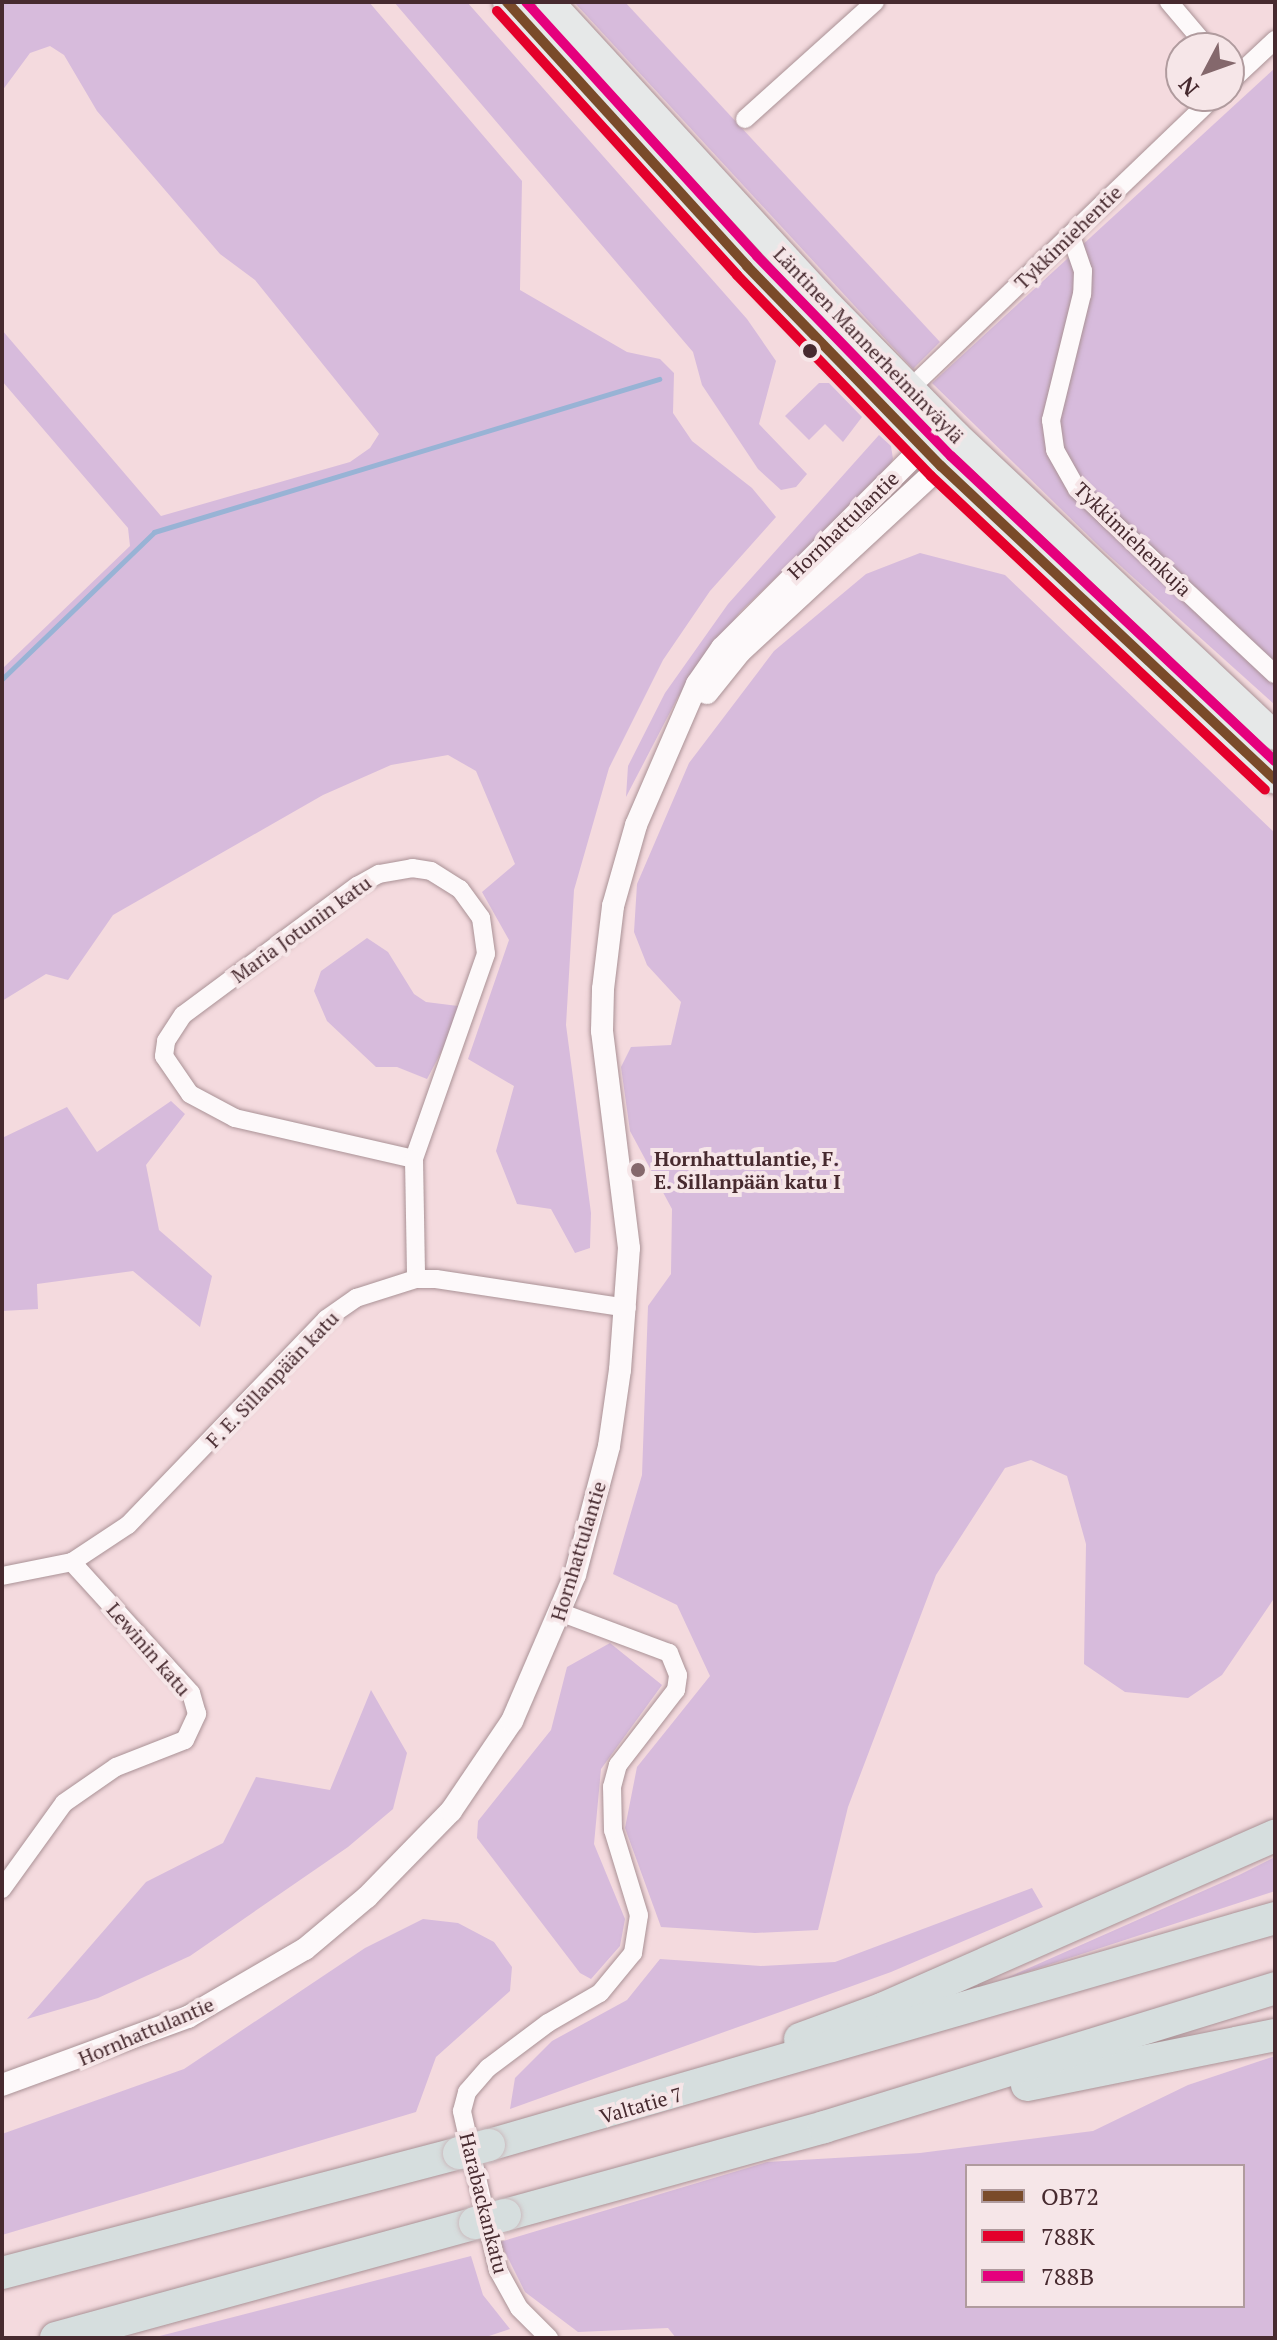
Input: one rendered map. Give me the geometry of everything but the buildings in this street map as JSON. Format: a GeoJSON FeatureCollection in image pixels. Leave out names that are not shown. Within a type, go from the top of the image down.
{"type":"FeatureCollection","features":[{"type":"Feature","properties":{"kind":"highway"},"geometry":{"type":"LineString","coordinates":[[631,2108],[740,2061],[882,2009],[1275,1836]]}},
{"type":"Feature","properties":{"kind":"highway","name":"Valtatie 7"},"geometry":{"type":"LineString","coordinates":[[2,2273],[631,2108],[1275,1918]]}},
{"type":"Feature","properties":{"kind":"highway"},"geometry":{"type":"LineString","coordinates":[[56,2338],[824,2127],[1275,1988]]}},
{"type":"Feature","properties":{"kind":"highway"},"geometry":{"type":"LineString","coordinates":[[824,2127],[1195,2047],[1275,2035]]}},
{"type":"Feature","properties":{"kind":"main road","name":"Läntinen Mannerheiminväylä"},"geometry":{"type":"LineString","coordinates":[[507,2],[747,266],[932,456],[1275,780]]}},
{"type":"Feature","properties":{"kind":"main road","name":"Läntinen Mannerheiminväylä"},"geometry":{"type":"LineString","coordinates":[[550,2],[821,297],[955,434],[1275,736]]}},
{"type":"Feature","properties":{"kind":"street"},"geometry":{"type":"LineString","coordinates":[[745,119],[875,2]]}},
{"type":"Feature","properties":{"kind":"street"},"geometry":{"type":"LineString","coordinates":[[1169,2],[1194,32]]}},
{"type":"Feature","properties":{"kind":"street"},"geometry":{"type":"LineString","coordinates":[[1245,66],[1275,40]]}},
{"type":"Feature","properties":{"kind":"street","name":"Tykkimiehentie"},"geometry":{"type":"LineString","coordinates":[[921,378],[1199,112]]}},
{"type":"Feature","properties":{"kind":"street","name":"Tykkimiehenkuja"},"geometry":{"type":"LineString","coordinates":[[1071,236],[1083,271],[1082,294],[1051,420],[1055,450],[1077,489],[1275,674]]}},
{"type":"Feature","properties":{"kind":"street","name":"Hornhattulantie"},"geometry":{"type":"LineString","coordinates":[[2,2085],[188,2017],[305,1949],[367,1897],[451,1811],[512,1721],[562,1613],[609,1446],[627,1308],[629,1248],[602,1031],[603,989],[613,906],[636,825],[697,684],[722,648],[955,434]]}},
{"type":"Feature","properties":{"kind":"street","name":"Maria Jotunin katu"},"geometry":{"type":"LineString","coordinates":[[414,1159],[235,1118],[190,1094],[170,1071],[164,1056],[166,1041],[183,1015],[357,886],[379,874],[412,868],[431,871],[460,889],[481,918],[486,945],[480,982],[414,1159],[416,1279]]}},
{"type":"Feature","properties":{"kind":"street","name":"F. E. Sillanpään katu"},"geometry":{"type":"LineString","coordinates":[[2,1576],[72,1562],[128,1525],[166,1489],[326,1319],[356,1298],[416,1279],[627,1308]]}},
{"type":"Feature","properties":{"kind":"street","name":"Lewinin katu"},"geometry":{"type":"LineString","coordinates":[[2,1889],[64,1803],[116,1767],[185,1740],[197,1714],[191,1693],[72,1562]]}},
{"type":"Feature","properties":{"kind":"street","name":"Harabackankatu"},"geometry":{"type":"LineString","coordinates":[[549,2338],[519,2308],[498,2270],[462,2111],[467,2092],[488,2068],[548,2023],[600,1993],[633,1953],[639,1915],[613,1830],[612,1787],[618,1765],[676,1690],[678,1675],[669,1653],[562,1613]]}},
{"type":"Feature","properties":{"kind":"shaded area"},"geometry":{"type":"Polygon","coordinates":[[[2,2],[369,2],[522,181],[520,290],[627,352],[660,359],[674,373],[673,413],[692,441],[752,488],[776,517],[710,591],[663,660],[609,768],[574,890],[566,1025],[591,1213],[590,1248],[575,1253],[551,1209],[517,1204],[496,1151],[514,1086],[468,1059],[509,940],[482,892],[515,864],[476,771],[448,755],[391,765],[323,795],[113,915],[68,980],[46,974],[2,1001],[2,669],[130,546],[128,528],[2,381],[2,330],[161,516],[350,462],[370,448],[379,434],[255,280],[220,254],[97,111],[64,55],[50,46],[30,53],[2,91],[2,2]]]}},
{"type":"Feature","properties":{"kind":"shaded area"},"geometry":{"type":"Polygon","coordinates":[[[394,2],[467,2],[747,319],[776,361],[759,424],[807,474],[796,487],[781,490],[758,469],[702,385],[693,352],[394,2]]]}},
{"type":"Feature","properties":{"kind":"shaded area"},"geometry":{"type":"Polygon","coordinates":[[[574,2],[625,2],[940,342],[913,369],[574,2]]]}},
{"type":"Feature","properties":{"kind":"shaded area"},"geometry":{"type":"Polygon","coordinates":[[[1275,68],[1275,705],[1105,552],[932,383],[1227,112],[1245,112],[1245,96],[1275,68]]]}},
{"type":"Feature","properties":{"kind":"shaded area"},"geometry":{"type":"Polygon","coordinates":[[[819,383],[829,383],[862,417],[843,442],[825,424],[809,440],[785,416],[819,383]]]}},
{"type":"Feature","properties":{"kind":"shaded area"},"geometry":{"type":"Polygon","coordinates":[[[879,435],[891,446],[893,459],[886,472],[740,612],[678,697],[626,797],[628,766],[665,693],[728,604],[879,435]]]}},
{"type":"Feature","properties":{"kind":"shaded area"},"geometry":{"type":"Polygon","coordinates":[[[920,553],[1005,575],[1275,833],[1275,1597],[1222,1675],[1188,1698],[1125,1692],[1084,1664],[1086,1544],[1067,1476],[1031,1460],[1005,1468],[936,1575],[848,1807],[818,1930],[755,1933],[661,1927],[625,1828],[637,1767],[710,1676],[677,1605],[613,1574],[642,1475],[648,1306],[671,1274],[672,1209],[630,1131],[621,1067],[631,1047],[671,1045],[681,1002],[647,965],[634,932],[637,884],[689,763],[774,651],[866,574],[920,553]]]}},
{"type":"Feature","properties":{"kind":"shaded area"},"geometry":{"type":"Polygon","coordinates":[[[367,938],[388,952],[414,994],[426,1002],[458,1006],[462,1013],[427,1079],[397,1067],[376,1067],[327,1021],[314,991],[321,971],[367,938]]]}},
{"type":"Feature","properties":{"kind":"shaded area"},"geometry":{"type":"Polygon","coordinates":[[[171,1101],[185,1114],[146,1165],[159,1230],[212,1276],[200,1327],[133,1271],[37,1284],[38,1309],[2,1311],[2,1138],[67,1107],[97,1152],[171,1101]]]}},
{"type":"Feature","properties":{"kind":"shaded area"},"geometry":{"type":"Polygon","coordinates":[[[610,1643],[662,1685],[601,1769],[594,1844],[625,1919],[620,1946],[591,1979],[580,1973],[477,1838],[478,1821],[551,1730],[567,1667],[610,1643]]]}},
{"type":"Feature","properties":{"kind":"shaded area"},"geometry":{"type":"Polygon","coordinates":[[[371,1690],[407,1753],[393,1809],[348,1847],[190,1956],[98,1998],[27,2019],[146,1882],[223,1843],[256,1777],[330,1790],[371,1690]]]}},
{"type":"Feature","properties":{"kind":"shaded area"},"geometry":{"type":"Polygon","coordinates":[[[1275,1857],[1275,1891],[1002,1980],[1239,1875],[1275,1857]]]}},
{"type":"Feature","properties":{"kind":"shaded area"},"geometry":{"type":"Polygon","coordinates":[[[1032,1888],[1043,1907],[891,1972],[510,2109],[515,2078],[552,2041],[627,2000],[660,1959],[761,1966],[835,1962],[1032,1888]]]}},
{"type":"Feature","properties":{"kind":"shaded area"},"geometry":{"type":"Polygon","coordinates":[[[423,1919],[458,1923],[494,1942],[512,1967],[510,1991],[436,2057],[416,2112],[2,2235],[2,2134],[184,2069],[365,1948],[423,1919]]]}},
{"type":"Feature","properties":{"kind":"shaded area"},"geometry":{"type":"Polygon","coordinates":[[[1275,2056],[1275,2338],[676,2338],[668,2328],[578,2332],[525,2292],[500,2242],[767,2162],[920,2153],[1093,2131],[1188,2085],[1275,2056]]]}},
{"type":"Feature","properties":{"kind":"shaded area"},"geometry":{"type":"Polygon","coordinates":[[[471,2256],[483,2295],[510,2329],[483,2338],[152,2338],[471,2256]]]}},
{"type":"Feature","properties":{"kind":"waterway"},"geometry":{"type":"LineString","coordinates":[[2,679],[154,532],[659,379]]}},
{"type":"Feature","properties":{"kind":"transit line","name":"OB72"},"geometry":{"type":"LineString","coordinates":[[507,2],[747,266],[941,466],[1275,780]]}},
{"type":"Feature","properties":{"kind":"transit line","name":"788B"},"geometry":{"type":"LineString","coordinates":[[526,2],[757,256],[951,456],[1275,761]]}},
{"type":"Feature","properties":{"kind":"transit line","name":"788K"},"geometry":{"type":"LineString","coordinates":[[497,11],[737,275],[931,476],[1265,790]]}},
{"type":"Feature","properties":{"kind":"place","name":"Hornhattulantie, F. E. Sillanpään katu I"},"geometry":{"type":"Point","coordinates":[638,1170]}}]}
